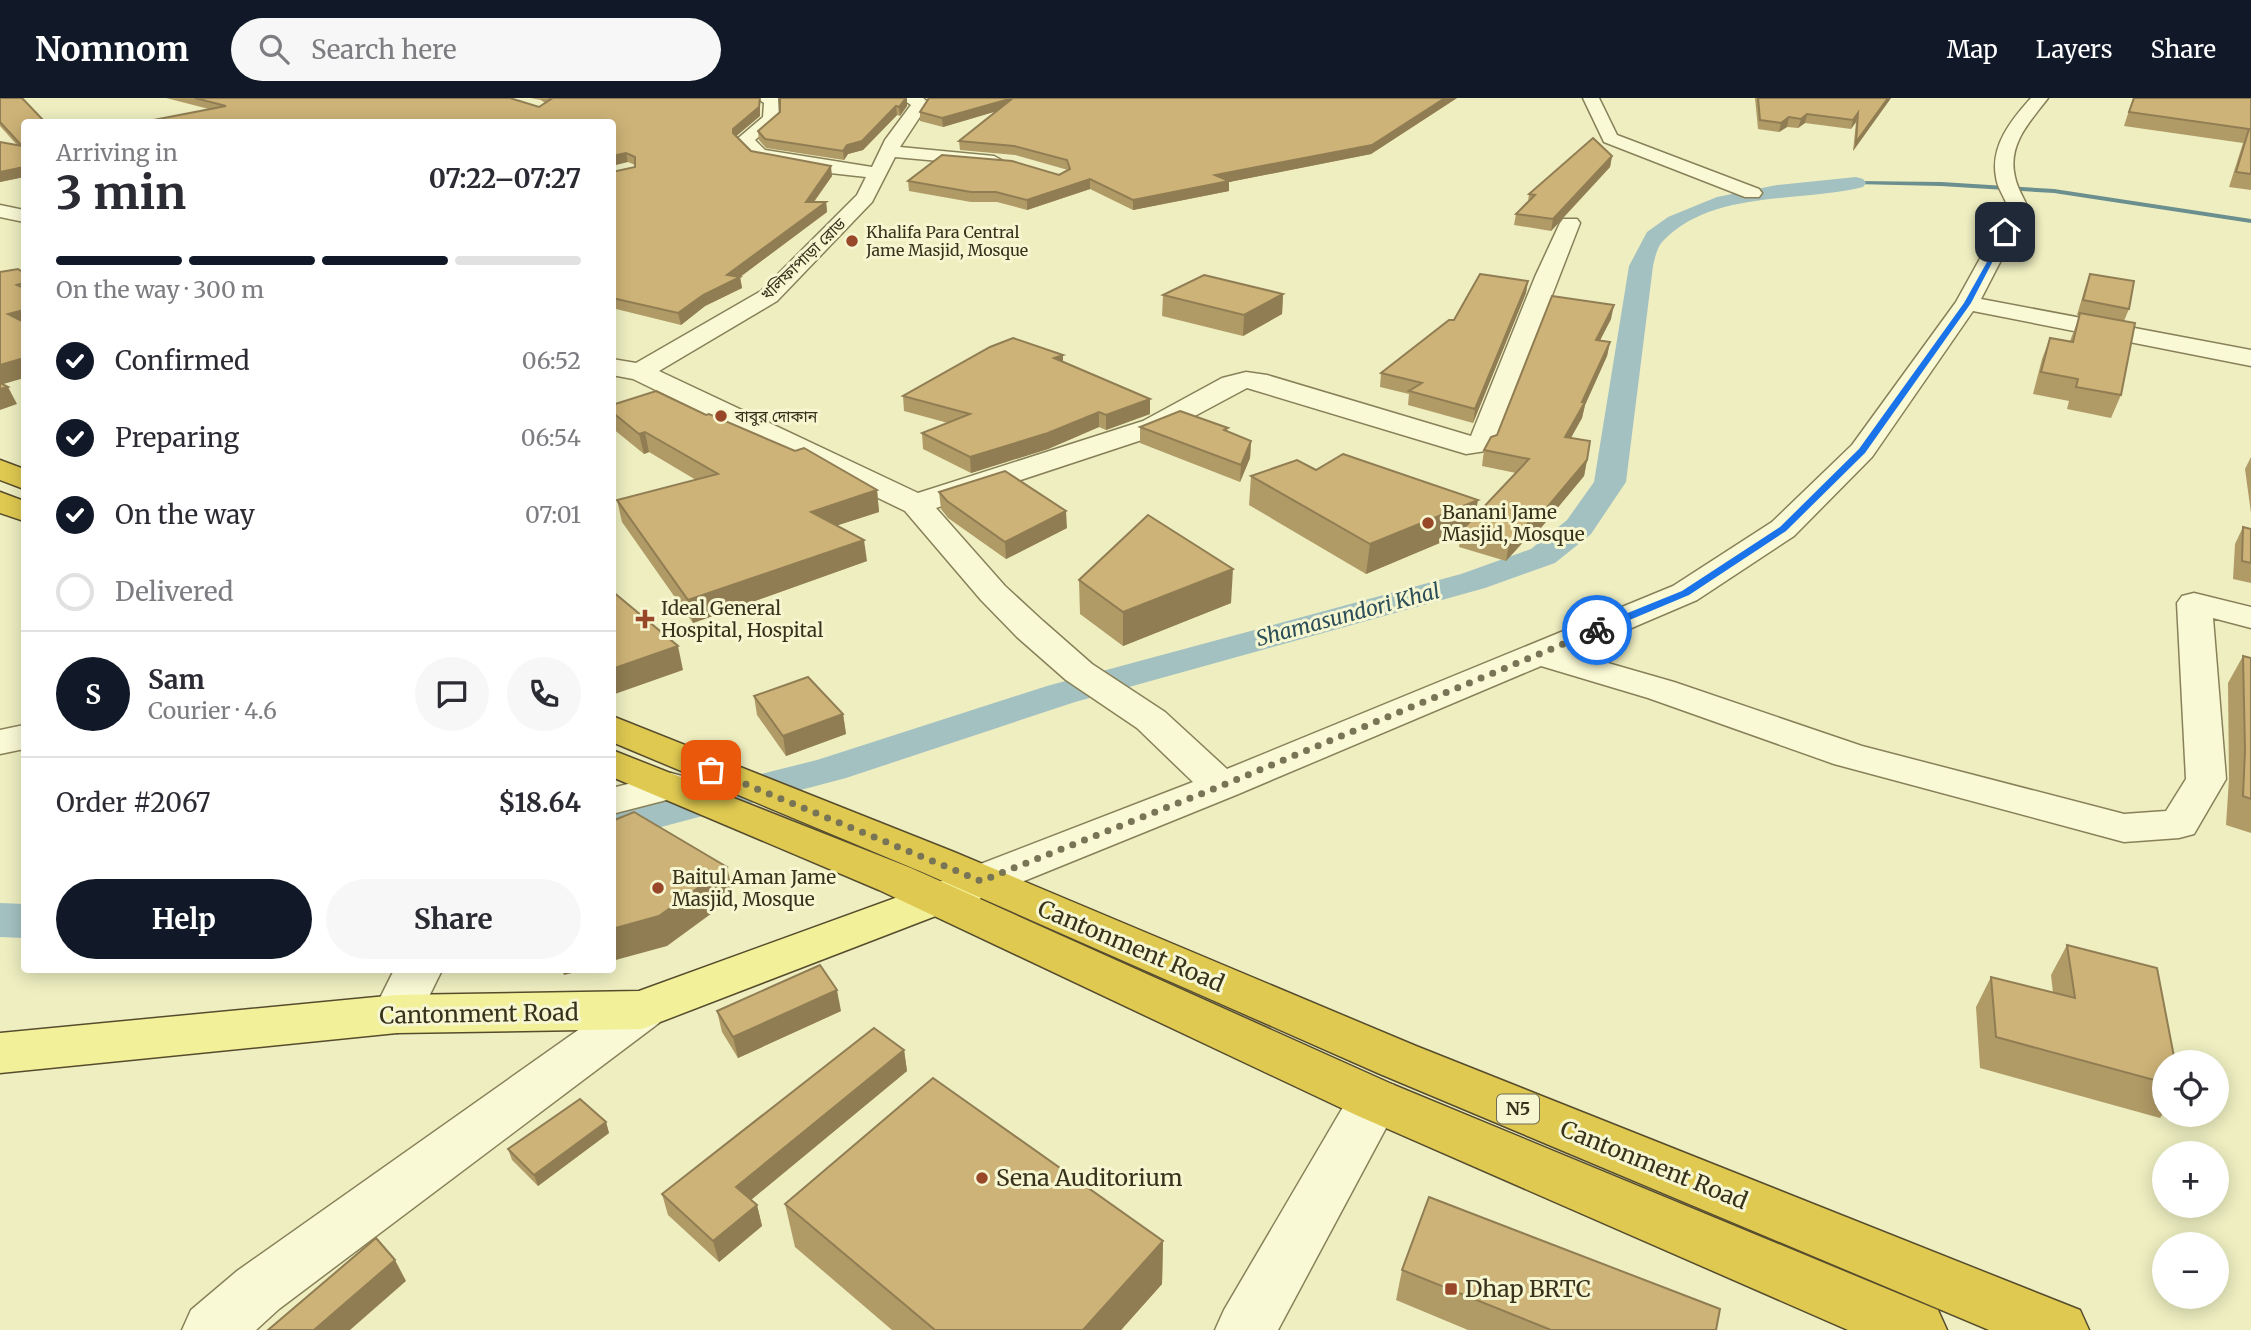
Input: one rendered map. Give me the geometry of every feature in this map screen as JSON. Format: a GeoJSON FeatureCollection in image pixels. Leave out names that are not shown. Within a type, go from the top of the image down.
{"type":"FeatureCollection","features":[{"type":"Feature","properties":{"kind":"highway"},"geometry":{"type":"LineString","coordinates":[[0,469],[21,479]]}},
{"type":"Feature","properties":{"kind":"highway"},"geometry":{"type":"LineString","coordinates":[[0,501],[21,511]]}},
{"type":"Feature","properties":{"kind":"highway","name":"N5"},"geometry":{"type":"LineString","coordinates":[[616,730],[736,780],[840,840],[938,886]]}},
{"type":"Feature","properties":{"kind":"highway","name":"N5"},"geometry":{"type":"LineString","coordinates":[[616,764],[684,791],[840,840],[938,886]]}},
{"type":"Feature","properties":{"kind":"highway","name":"Cantonment Road"},"geometry":{"type":"LineString","coordinates":[[938,886],[1375,1100],[1916,1330]]}},
{"type":"Feature","properties":{"kind":"highway","name":"Cantonment Road"},"geometry":{"type":"LineString","coordinates":[[938,886],[1398,1060],[2057,1330]]}},
{"type":"Feature","properties":{"kind":"main road","name":"Cantonment Road"},"geometry":{"type":"LineString","coordinates":[[0,1053],[397,1014],[642,1010],[938,886]]}},
{"type":"Feature","properties":{"kind":"street"},"geometry":{"type":"LineString","coordinates":[[765,98],[772,101],[771,119],[745,140],[759,154],[821,166],[879,173]]}},
{"type":"Feature","properties":{"kind":"street"},"geometry":{"type":"LineString","coordinates":[[1591,98],[1609,138],[1752,193]]}},
{"type":"Feature","properties":{"kind":"street","name":"Cantonment Road"},"geometry":{"type":"LineString","coordinates":[[938,886],[1221,786],[1685,593],[1783,529],[1862,451],[1967,303],[2018,208],[2005,164],[2010,137],[2025,113],[2040,98]]}},
{"type":"Feature","properties":{"kind":"street"},"geometry":{"type":"LineString","coordinates":[[915,101],[941,100]]}},
{"type":"Feature","properties":{"kind":"street","name":"খলিফাপাড়া রোড"},"geometry":{"type":"LineString","coordinates":[[626,370],[769,296],[865,198],[915,101]]}},
{"type":"Feature","properties":{"kind":"street"},"geometry":{"type":"LineString","coordinates":[[889,151],[1014,163]]}},
{"type":"Feature","properties":{"kind":"street"},"geometry":{"type":"LineString","coordinates":[[0,211],[21,215]]}},
{"type":"Feature","properties":{"kind":"street"},"geometry":{"type":"LineString","coordinates":[[916,504],[1153,427],[1231,384],[1246,380],[1466,445],[1482,444],[1515,365],[1549,266],[1570,223]]}},
{"type":"Feature","properties":{"kind":"street"},"geometry":{"type":"LineString","coordinates":[[1967,303],[2251,358]]}},
{"type":"Feature","properties":{"kind":"street"},"geometry":{"type":"LineString","coordinates":[[626,370],[916,504],[993,593],[1079,671],[1151,720],[1221,786]]}},
{"type":"Feature","properties":{"kind":"street"},"geometry":{"type":"LineString","coordinates":[[1539,654],[1661,690],[1848,755],[2124,828],[2179,824],[2206,779],[2194,603],[2251,618]]}},
{"type":"Feature","properties":{"kind":"street"},"geometry":{"type":"LineString","coordinates":[[0,743],[21,738]]}},
{"type":"Feature","properties":{"kind":"street"},"geometry":{"type":"LineString","coordinates":[[616,801],[684,791]]}},
{"type":"Feature","properties":{"kind":"street"},"geometry":{"type":"LineString","coordinates":[[397,1014],[417,973]]}},
{"type":"Feature","properties":{"kind":"street"},"geometry":{"type":"LineString","coordinates":[[213,1330],[258,1290],[642,1010]]}},
{"type":"Feature","properties":{"kind":"street"},"geometry":{"type":"LineString","coordinates":[[1246,1330],[1375,1100]]}},
{"type":"Feature","properties":{"kind":"building"},"geometry":{"type":"Polygon","coordinates":[[[0,98],[22,98],[42,119],[21,119],[21,145],[0,122],[0,98]]]}},
{"type":"Feature","properties":{"kind":"building"},"geometry":{"type":"Polygon","coordinates":[[[195,98],[510,98],[539,107],[551,99],[549,98],[760,98],[759,107],[733,129],[733,133],[751,151],[831,166],[806,202],[826,202],[727,275],[740,277],[703,295],[678,313],[616,299],[616,171],[635,167],[635,157],[626,153],[616,155],[616,119],[159,119],[226,106],[195,98]]]}},
{"type":"Feature","properties":{"kind":"building"},"geometry":{"type":"Polygon","coordinates":[[[780,98],[906,98],[862,141],[847,145],[843,151],[765,139],[758,131],[780,112],[780,98]]]}},
{"type":"Feature","properties":{"kind":"building"},"geometry":{"type":"Polygon","coordinates":[[[929,98],[1013,98],[942,118],[920,112],[929,98]]]}},
{"type":"Feature","properties":{"kind":"building"},"geometry":{"type":"Polygon","coordinates":[[[1013,98],[1445,98],[1372,145],[1215,175],[1229,181],[1133,200],[1090,179],[1027,200],[996,192],[971,192],[908,181],[942,155],[1012,161],[1059,175],[1070,169],[1067,160],[1014,146],[959,141],[1013,98]]]}},
{"type":"Feature","properties":{"kind":"building"},"geometry":{"type":"Polygon","coordinates":[[[1758,98],[1888,98],[1856,142],[1858,113],[1853,120],[1807,114],[1801,119],[1789,117],[1781,123],[1760,120],[1758,98]]]}},
{"type":"Feature","properties":{"kind":"building"},"geometry":{"type":"Polygon","coordinates":[[[2134,98],[2251,98],[2251,174],[2236,172],[2249,129],[2129,112],[2134,98]]]}},
{"type":"Feature","properties":{"kind":"building"},"geometry":{"type":"Polygon","coordinates":[[[1593,138],[1612,156],[1553,219],[1516,214],[1535,195],[1529,194],[1593,138]]]}},
{"type":"Feature","properties":{"kind":"building"},"geometry":{"type":"Polygon","coordinates":[[[0,142],[21,146],[21,168],[0,172],[0,142]]]}},
{"type":"Feature","properties":{"kind":"building"},"geometry":{"type":"Polygon","coordinates":[[[18,269],[21,271],[21,284],[17,285],[21,287],[21,311],[8,314],[21,320],[21,359],[0,365],[0,272],[18,269]]]}},
{"type":"Feature","properties":{"kind":"building"},"geometry":{"type":"Polygon","coordinates":[[[1480,274],[1528,281],[1475,409],[1409,391],[1422,383],[1381,373],[1449,320],[1454,320],[1480,274]]]}},
{"type":"Feature","properties":{"kind":"building"},"geometry":{"type":"Polygon","coordinates":[[[2090,274],[2134,281],[2129,309],[2083,300],[2090,274]]]}},
{"type":"Feature","properties":{"kind":"building"},"geometry":{"type":"Polygon","coordinates":[[[1204,275],[1283,294],[1244,315],[1163,295],[1204,275]]]}},
{"type":"Feature","properties":{"kind":"building"},"geometry":{"type":"Polygon","coordinates":[[[1552,296],[1614,305],[1596,340],[1610,342],[1582,402],[1585,402],[1565,437],[1590,441],[1587,460],[1533,524],[1528,523],[1509,544],[1462,530],[1529,459],[1484,450],[1491,437],[1497,435],[1552,296]]]}},
{"type":"Feature","properties":{"kind":"building"},"geometry":{"type":"Polygon","coordinates":[[[2080,313],[2135,323],[2121,395],[2076,387],[2078,379],[2041,372],[2050,338],[2073,342],[2080,313]]]}},
{"type":"Feature","properties":{"kind":"building"},"geometry":{"type":"Polygon","coordinates":[[[1013,338],[1063,355],[1054,358],[1150,399],[1106,415],[1099,412],[1048,433],[970,457],[922,433],[970,414],[903,396],[990,347],[1013,338]]]}},
{"type":"Feature","properties":{"kind":"building"},"geometry":{"type":"Polygon","coordinates":[[[656,391],[706,415],[795,451],[804,448],[877,490],[811,512],[864,540],[688,600],[617,500],[718,474],[645,432],[639,434],[616,415],[616,404],[656,391]]]}},
{"type":"Feature","properties":{"kind":"building"},"geometry":{"type":"Polygon","coordinates":[[[1180,411],[1228,428],[1224,430],[1251,441],[1241,465],[1140,427],[1180,411]]]}},
{"type":"Feature","properties":{"kind":"building"},"geometry":{"type":"Polygon","coordinates":[[[1343,454],[1478,500],[1370,544],[1251,476],[1297,460],[1316,470],[1343,454]]]}},
{"type":"Feature","properties":{"kind":"building"},"geometry":{"type":"Polygon","coordinates":[[[1005,471],[1066,511],[1005,542],[947,501],[939,492],[1005,471]]]}},
{"type":"Feature","properties":{"kind":"building"},"geometry":{"type":"Polygon","coordinates":[[[1148,515],[1233,569],[1123,612],[1079,580],[1148,515]]]}},
{"type":"Feature","properties":{"kind":"building"},"geometry":{"type":"Polygon","coordinates":[[[2243,527],[2251,529],[2251,563],[2242,561],[2243,527]]]}},
{"type":"Feature","properties":{"kind":"building"},"geometry":{"type":"Polygon","coordinates":[[[616,594],[678,646],[616,668],[616,594]]]}},
{"type":"Feature","properties":{"kind":"building"},"geometry":{"type":"Polygon","coordinates":[[[2243,656],[2251,658],[2251,799],[2243,796],[2243,656]]]}},
{"type":"Feature","properties":{"kind":"building"},"geometry":{"type":"Polygon","coordinates":[[[808,677],[843,714],[783,736],[754,696],[808,677]]]}},
{"type":"Feature","properties":{"kind":"building"},"geometry":{"type":"Polygon","coordinates":[[[634,812],[727,867],[659,916],[616,928],[616,819],[634,812]]]}},
{"type":"Feature","properties":{"kind":"building"},"geometry":{"type":"Polygon","coordinates":[[[2067,945],[2157,968],[2173,1050],[2152,1050],[2152,1079],[1996,1037],[1991,977],[2075,998],[2067,945]]]}},
{"type":"Feature","properties":{"kind":"building"},"geometry":{"type":"Polygon","coordinates":[[[820,965],[837,990],[733,1037],[717,1011],[820,965]]]}},
{"type":"Feature","properties":{"kind":"building"},"geometry":{"type":"Polygon","coordinates":[[[874,1028],[904,1050],[736,1187],[757,1205],[713,1241],[662,1194],[874,1028]]]}},
{"type":"Feature","properties":{"kind":"building"},"geometry":{"type":"Polygon","coordinates":[[[933,1078],[1163,1241],[1083,1330],[935,1330],[785,1204],[933,1078]]]}},
{"type":"Feature","properties":{"kind":"building"},"geometry":{"type":"Polygon","coordinates":[[[580,1099],[606,1122],[534,1175],[508,1149],[580,1099]]]}},
{"type":"Feature","properties":{"kind":"building"},"geometry":{"type":"Polygon","coordinates":[[[1429,1197],[1720,1309],[1716,1330],[1551,1330],[1402,1270],[1429,1197]]]}},
{"type":"Feature","properties":{"kind":"building"},"geometry":{"type":"Polygon","coordinates":[[[376,1238],[395,1260],[314,1330],[268,1330],[376,1238]]]}},
{"type":"Feature","properties":{"kind":"waterway"},"geometry":{"type":"LineString","coordinates":[[1856,183],[1941,184],[2054,191],[2251,221]]}},
{"type":"Feature","properties":{"kind":"waterway","name":"Shamasundori Khal"},"geometry":{"type":"LineString","coordinates":[[616,825],[831,769],[1061,694],[1473,581],[1543,556],[1579,527],[1610,482],[1641,266],[1655,237],[1699,210],[1750,195],[1856,183]]}},
{"type":"Feature","properties":{"kind":"waterway","name":"Shamasundori Khal"},"geometry":{"type":"LineString","coordinates":[[0,920],[21,921]]}},
{"type":"Feature","properties":{"kind":"way so far"},"geometry":{"type":"LineString","coordinates":[[711,770],[981,881],[1221,786],[1597,630]]}},
{"type":"Feature","properties":{"kind":"place","name":"Khalifa Para Central Jame Masjid, Mosque"},"geometry":{"type":"Point","coordinates":[852,241]}},
{"type":"Feature","properties":{"kind":"place","name":"বাবুর দোকান"},"geometry":{"type":"Point","coordinates":[721,416]}},
{"type":"Feature","properties":{"kind":"place","name":"Banani Jame Masjid, Mosque"},"geometry":{"type":"Point","coordinates":[1428,523]}},
{"type":"Feature","properties":{"kind":"place","name":"Ideal General Hospital, Hospital"},"geometry":{"type":"Point","coordinates":[645,619]}},
{"type":"Feature","properties":{"kind":"place","name":"Baitul Aman Jame Masjid, Mosque"},"geometry":{"type":"Point","coordinates":[658,888]}},
{"type":"Feature","properties":{"kind":"place","name":"Sena Auditorium"},"geometry":{"type":"Point","coordinates":[982,1178]}},
{"type":"Feature","properties":{"kind":"place","name":"Dhap BRTC"},"geometry":{"type":"Point","coordinates":[1451,1289]}},
{"type":"Feature","properties":{"kind":"route"},"geometry":{"type":"LineString","coordinates":[[1597,630],[1685,593],[1783,529],[1862,451],[1967,303],[2005,232]]}}]}
